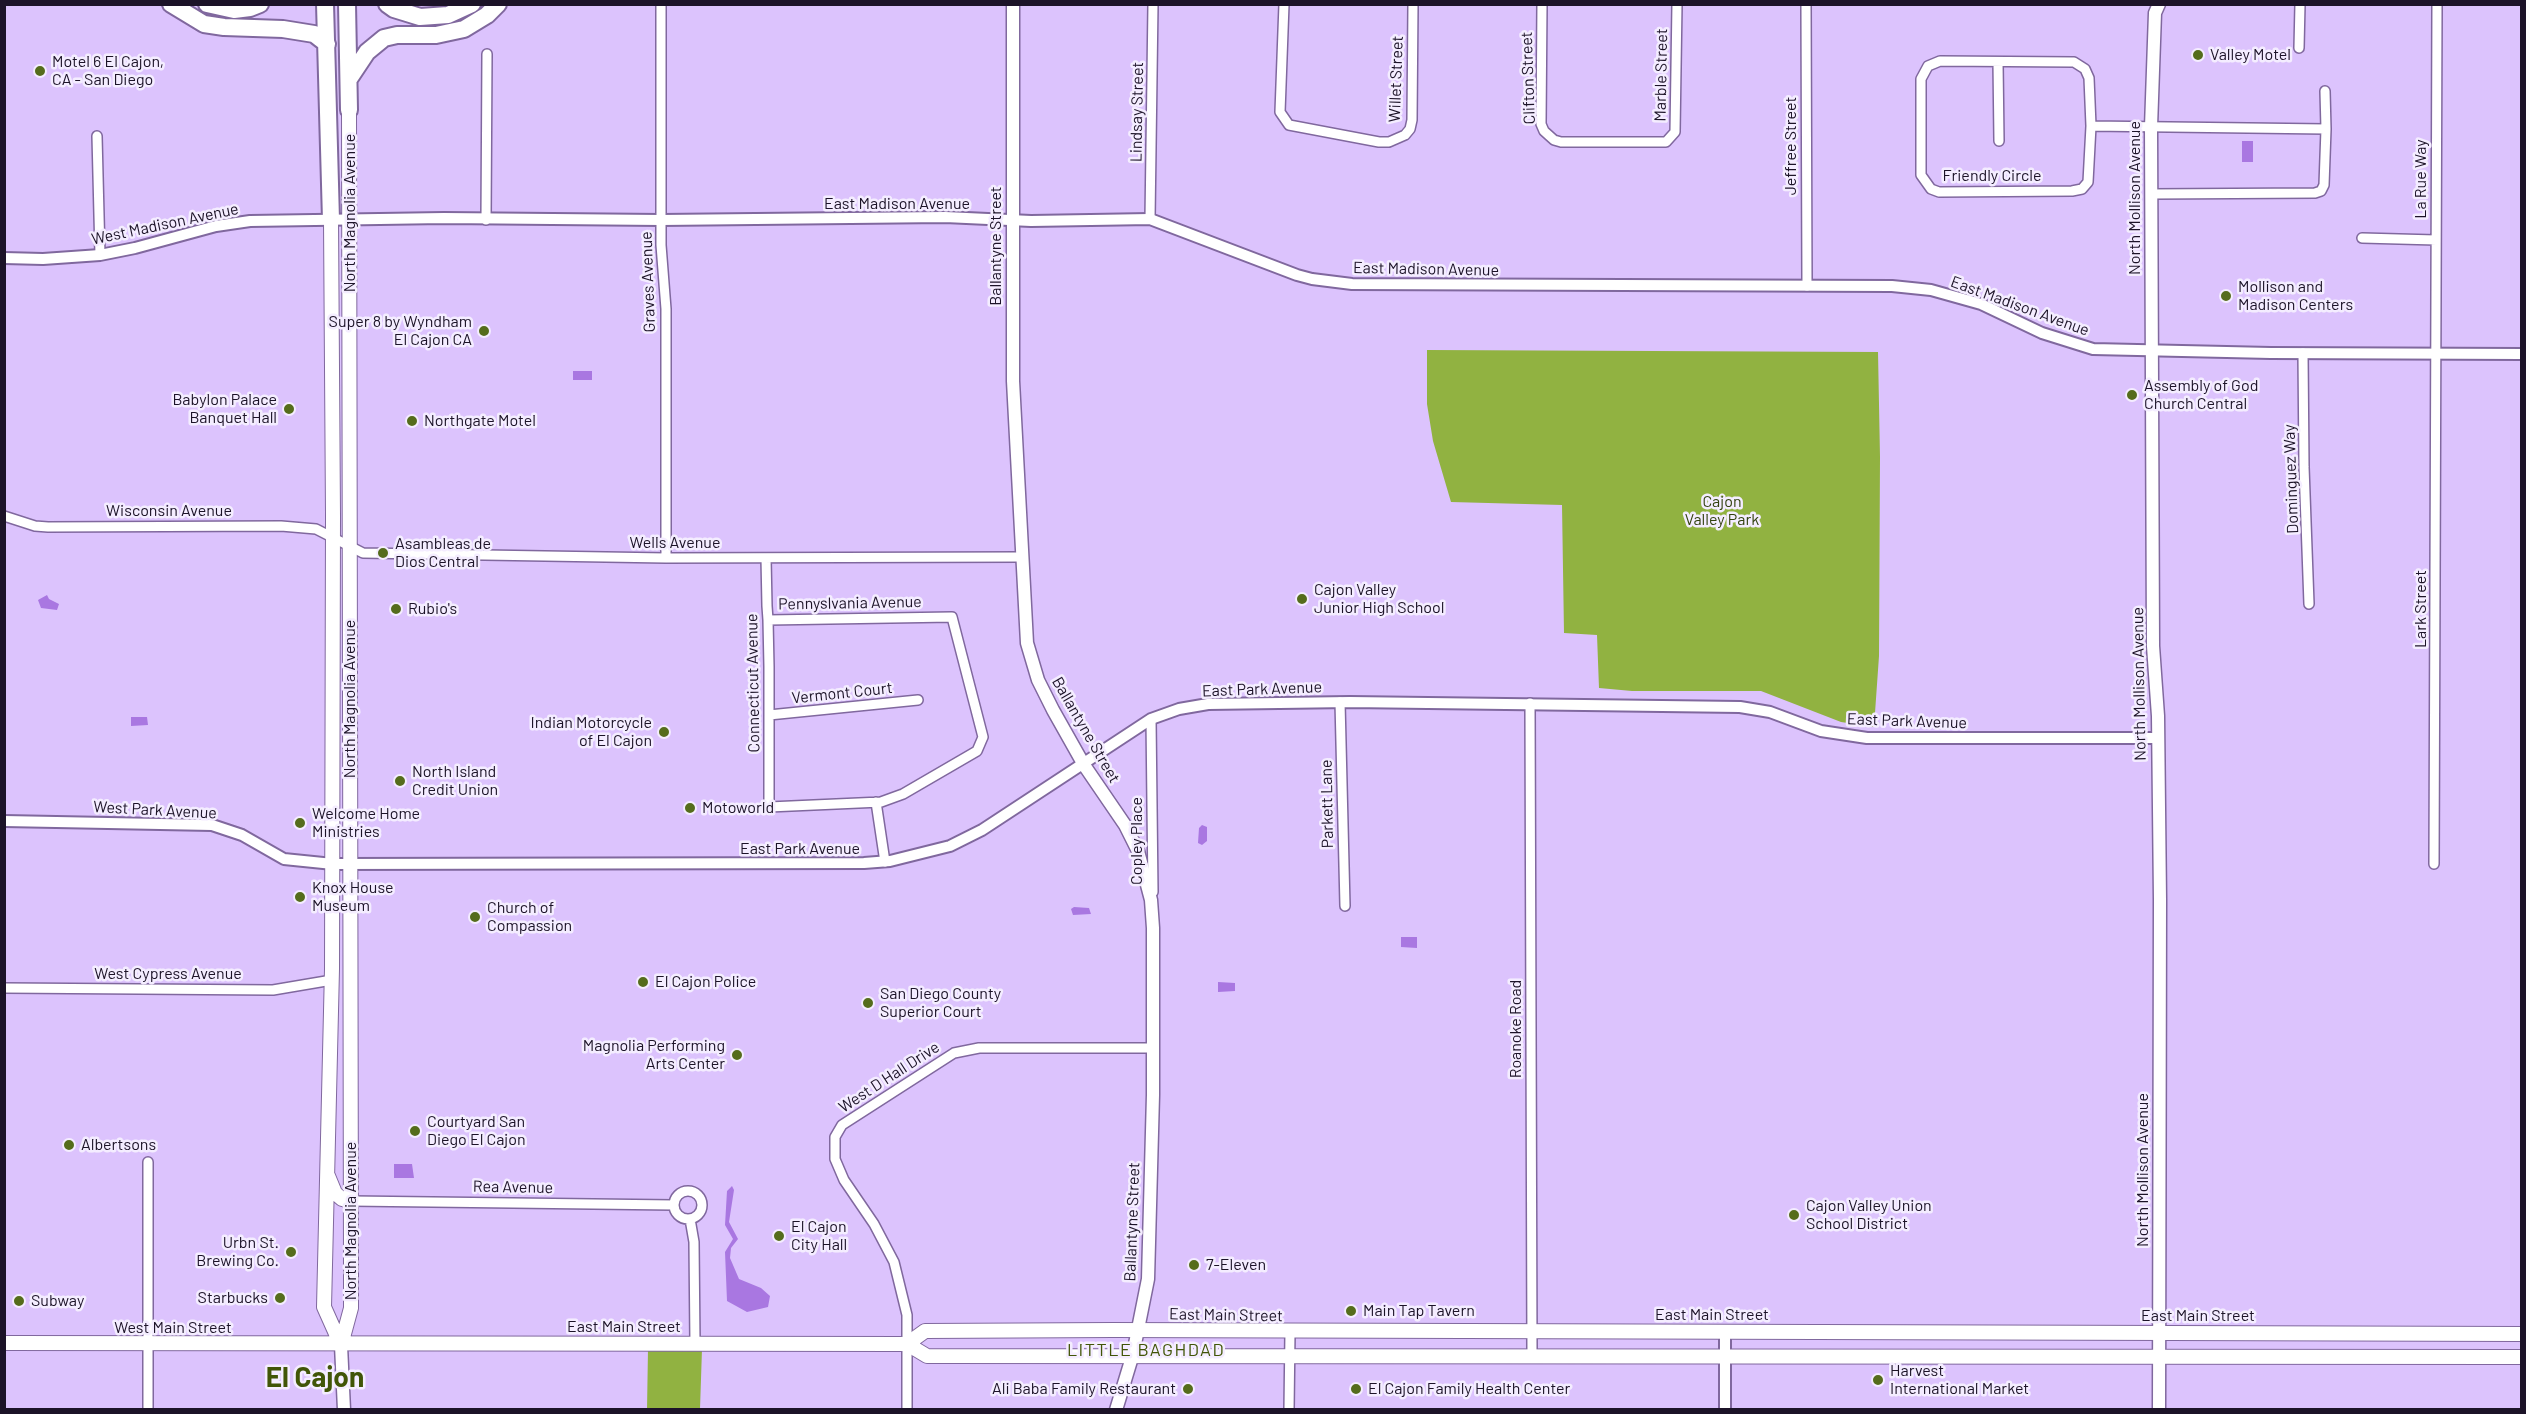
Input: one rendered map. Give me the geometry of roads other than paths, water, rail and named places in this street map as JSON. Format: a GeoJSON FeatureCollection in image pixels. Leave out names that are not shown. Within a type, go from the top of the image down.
{"type":"FeatureCollection","features":[{"type":"Feature","properties":{"kind":"highway"},"geometry":{"type":"LineString","coordinates":[[171,4],[204,24],[283,29],[314,34],[327,44]]}},
{"type":"Feature","properties":{"kind":"highway"},"geometry":{"type":"LineString","coordinates":[[207,4],[234,10],[260,4]]}},
{"type":"Feature","properties":{"kind":"highway","name":"North Magnolia Avenue"},"geometry":{"type":"LineString","coordinates":[[325,4],[331,220]]}},
{"type":"Feature","properties":{"kind":"highway","name":"North Magnolia Avenue"},"geometry":{"type":"LineString","coordinates":[[347,4],[349,110]]}},
{"type":"Feature","properties":{"kind":"highway"},"geometry":{"type":"LineString","coordinates":[[387,4],[408,14],[434,17],[460,11],[472,4]]}},
{"type":"Feature","properties":{"kind":"highway"},"geometry":{"type":"LineString","coordinates":[[349,79],[367,52],[384,39],[397,35],[436,35],[464,29],[487,15],[498,4]]}},
{"type":"Feature","properties":{"kind":"main road","name":"Ballantyne Street"},"geometry":{"type":"LineString","coordinates":[[1012,4],[1012,381],[1027,643],[1038,681],[1084,765],[1125,825],[1138,851],[1150,900],[1153,928],[1148,1279],[1133,1354],[1116,1410]]}},
{"type":"Feature","properties":{"kind":"main road","name":"North Mollison Avenue"},"geometry":{"type":"LineString","coordinates":[[2154,7],[2151,127],[2151,352],[2154,463],[2153,646],[2158,738],[2160,900],[2159,1410]]}},
{"type":"Feature","properties":{"kind":"main road","name":"North Magnolia Avenue"},"geometry":{"type":"LineString","coordinates":[[341,1345],[351,1308],[349,110]]}},
{"type":"Feature","properties":{"kind":"main road","name":"North Magnolia Avenue"},"geometry":{"type":"LineString","coordinates":[[331,220],[333,864],[324,1307],[341,1345]]}},
{"type":"Feature","properties":{"kind":"main road"},"geometry":{"type":"LineString","coordinates":[[328,1060],[350,1061]]}},
{"type":"Feature","properties":{"kind":"main road"},"geometry":{"type":"LineString","coordinates":[[326,1171],[335,1193],[351,1201]]}},
{"type":"Feature","properties":{"kind":"main road","name":"East Main Street"},"geometry":{"type":"LineString","coordinates":[[907,1344],[925,1331],[2522,1334]]}},
{"type":"Feature","properties":{"kind":"main road"},"geometry":{"type":"LineString","coordinates":[[1865,1357],[1866,1332]]}},
{"type":"Feature","properties":{"kind":"main road","name":"West Main Street"},"geometry":{"type":"LineString","coordinates":[[4,1343],[341,1345]]}},
{"type":"Feature","properties":{"kind":"main road","name":"East Main Street"},"geometry":{"type":"LineString","coordinates":[[341,1345],[907,1344],[927,1356],[1532,1354],[1865,1357],[2158,1355],[2522,1357]]}},
{"type":"Feature","properties":{"kind":"main road"},"geometry":{"type":"LineString","coordinates":[[341,1345],[344,1410]]}},
{"type":"Feature","properties":{"kind":"street","name":"Graves Avenue"},"geometry":{"type":"LineString","coordinates":[[661,4],[661,220],[666,309],[666,558]]}},
{"type":"Feature","properties":{"kind":"street","name":"Lindsay Street"},"geometry":{"type":"LineString","coordinates":[[1150,219],[1154,4]]}},
{"type":"Feature","properties":{"kind":"street","name":"Willet Street"},"geometry":{"type":"LineString","coordinates":[[1284,4],[1280,112],[1289,125],[1389,142],[1405,135],[1410,129],[1412,120],[1413,4]]}},
{"type":"Feature","properties":{"kind":"street","name":"Clifton Street"},"geometry":{"type":"LineString","coordinates":[[1542,4],[1542,124],[1544,131],[1554,140],[1561,142],[1666,142]]}},
{"type":"Feature","properties":{"kind":"street","name":"Marble Street"},"geometry":{"type":"LineString","coordinates":[[1666,142],[1675,132],[1677,4]]}},
{"type":"Feature","properties":{"kind":"street","name":"Jeffree Street"},"geometry":{"type":"LineString","coordinates":[[1806,4],[1807,286]]}},
{"type":"Feature","properties":{"kind":"street"},"geometry":{"type":"LineString","coordinates":[[2299,48],[2300,4]]}},
{"type":"Feature","properties":{"kind":"street","name":"La Rue Way"},"geometry":{"type":"LineString","coordinates":[[2437,4],[2438,353]]}},
{"type":"Feature","properties":{"kind":"street"},"geometry":{"type":"LineString","coordinates":[[486,220],[487,54]]}},
{"type":"Feature","properties":{"kind":"street","name":"Friendly Circle"},"geometry":{"type":"LineString","coordinates":[[1940,61],[1998,62],[2074,62],[2085,69],[2089,78],[2090,171],[2088,182],[2082,189],[1950,192],[1930,189],[1925,184],[1921,175],[1921,80],[1923,72],[1940,61]]}},
{"type":"Feature","properties":{"kind":"street"},"geometry":{"type":"LineString","coordinates":[[1998,62],[1999,141]]}},
{"type":"Feature","properties":{"kind":"street"},"geometry":{"type":"LineString","coordinates":[[2152,194],[2315,193],[2321,191],[2324,185],[2325,91]]}},
{"type":"Feature","properties":{"kind":"street"},"geometry":{"type":"LineString","coordinates":[[2091,126],[2326,129]]}},
{"type":"Feature","properties":{"kind":"street"},"geometry":{"type":"LineString","coordinates":[[97,136],[100,255]]}},
{"type":"Feature","properties":{"kind":"street","name":"East Madison Avenue"},"geometry":{"type":"LineString","coordinates":[[331,220],[945,217],[1060,221],[1150,219],[1297,275],[1352,284],[1892,286],[1931,290],[1981,304],[2042,333],[2093,349],[2151,352],[2522,354]]}},
{"type":"Feature","properties":{"kind":"street","name":"West Madison Avenue"},"geometry":{"type":"LineString","coordinates":[[4,258],[43,259],[100,255],[216,226],[250,221],[331,220]]}},
{"type":"Feature","properties":{"kind":"street"},"geometry":{"type":"LineString","coordinates":[[2362,238],[2436,240]]}},
{"type":"Feature","properties":{"kind":"street","name":"Dominguez Way"},"geometry":{"type":"LineString","coordinates":[[2303,353],[2309,604]]}},
{"type":"Feature","properties":{"kind":"street","name":"Lark Street"},"geometry":{"type":"LineString","coordinates":[[2434,864],[2438,353]]}},
{"type":"Feature","properties":{"kind":"street","name":"Wisconsin Avenue"},"geometry":{"type":"LineString","coordinates":[[4,516],[35,526],[48,527],[281,526],[316,529],[333,538]]}},
{"type":"Feature","properties":{"kind":"street","name":"Wells Avenue"},"geometry":{"type":"LineString","coordinates":[[333,538],[363,553],[666,558],[1021,557]]}},
{"type":"Feature","properties":{"kind":"street","name":"Connecticut Avenue"},"geometry":{"type":"LineString","coordinates":[[766,558],[769,807],[876,802]]}},
{"type":"Feature","properties":{"kind":"street","name":"Pennyslvania Avenue"},"geometry":{"type":"LineString","coordinates":[[768,620],[952,617],[984,737],[977,751],[903,794],[876,802]]}},
{"type":"Feature","properties":{"kind":"street","name":"Vermont Court"},"geometry":{"type":"LineString","coordinates":[[769,715],[918,700]]}},
{"type":"Feature","properties":{"kind":"street","name":"East Park Avenue"},"geometry":{"type":"LineString","coordinates":[[333,864],[885,862],[950,846],[972,836],[1084,765],[1151,719],[1179,709],[1208,704],[1340,702],[1740,706],[1770,712],[1821,731],[1867,738],[2158,738]]}},
{"type":"Feature","properties":{"kind":"street","name":"Parkett Lane"},"geometry":{"type":"LineString","coordinates":[[1340,702],[1345,906]]}},
{"type":"Feature","properties":{"kind":"street","name":"Roanoke Road"},"geometry":{"type":"LineString","coordinates":[[1530,703],[1532,1354]]}},
{"type":"Feature","properties":{"kind":"street","name":"Copley Place"},"geometry":{"type":"LineString","coordinates":[[1151,719],[1153,928]]}},
{"type":"Feature","properties":{"kind":"street"},"geometry":{"type":"LineString","coordinates":[[876,802],[885,862]]}},
{"type":"Feature","properties":{"kind":"street","name":"West Park Avenue"},"geometry":{"type":"LineString","coordinates":[[4,821],[212,825],[242,835],[284,859],[333,864]]}},
{"type":"Feature","properties":{"kind":"street","name":"West Cypress Avenue"},"geometry":{"type":"LineString","coordinates":[[4,988],[273,990],[332,980]]}},
{"type":"Feature","properties":{"kind":"street","name":"West D Hall Drive"},"geometry":{"type":"LineString","coordinates":[[907,1410],[907,1315],[894,1262],[874,1224],[844,1180],[835,1159],[836,1137],[842,1125],[954,1053],[979,1048],[1152,1048]]}},
{"type":"Feature","properties":{"kind":"street"},"geometry":{"type":"LineString","coordinates":[[148,1162],[148,1410]]}},
{"type":"Feature","properties":{"kind":"street"},"geometry":{"type":"LineString","coordinates":[[689,1190],[698,1194],[702,1206],[698,1215],[690,1219],[678,1214],[674,1205],[681,1192],[689,1190]]}},
{"type":"Feature","properties":{"kind":"street","name":"Rea Avenue"},"geometry":{"type":"LineString","coordinates":[[351,1201],[674,1205]]}},
{"type":"Feature","properties":{"kind":"street"},"geometry":{"type":"LineString","coordinates":[[690,1219],[694,1242],[695,1344]]}},
{"type":"Feature","properties":{"kind":"street"},"geometry":{"type":"LineString","coordinates":[[1289,1410],[1290,1332]]}},
{"type":"Feature","properties":{"kind":"street"},"geometry":{"type":"LineString","coordinates":[[1725,1332],[1725,1410]]}},
{"type":"Feature","properties":{"kind":"place","name":"Valley Motel"},"geometry":{"type":"Point","coordinates":[2198,55]}},
{"type":"Feature","properties":{"kind":"place","name":"Motel 6 El Cajon, CA - San Diego"},"geometry":{"type":"Point","coordinates":[40,71]}},
{"type":"Feature","properties":{"kind":"place","name":"Mollison and Madison Centers"},"geometry":{"type":"Point","coordinates":[2226,296]}},
{"type":"Feature","properties":{"kind":"place","name":"Super 8 by Wyndham El Cajon CA"},"geometry":{"type":"Point","coordinates":[484,331]}},
{"type":"Feature","properties":{"kind":"place","name":"Assembly of God Church Central"},"geometry":{"type":"Point","coordinates":[2132,395]}},
{"type":"Feature","properties":{"kind":"place","name":"Babylon Palace Banquet Hall"},"geometry":{"type":"Point","coordinates":[289,409]}},
{"type":"Feature","properties":{"kind":"place","name":"Northgate Motel"},"geometry":{"type":"Point","coordinates":[412,421]}},
{"type":"Feature","properties":{"kind":"place","name":"Asambleas de Dios Central"},"geometry":{"type":"Point","coordinates":[383,553]}},
{"type":"Feature","properties":{"kind":"place","name":"Cajon Valley Junior High School"},"geometry":{"type":"Point","coordinates":[1302,599]}},
{"type":"Feature","properties":{"kind":"place","name":"Rubio's"},"geometry":{"type":"Point","coordinates":[396,609]}},
{"type":"Feature","properties":{"kind":"place","name":"Indian Motorcycle of El Cajon"},"geometry":{"type":"Point","coordinates":[664,732]}},
{"type":"Feature","properties":{"kind":"place","name":"North Island Credit Union"},"geometry":{"type":"Point","coordinates":[400,781]}},
{"type":"Feature","properties":{"kind":"place","name":"Motoworld"},"geometry":{"type":"Point","coordinates":[690,808]}},
{"type":"Feature","properties":{"kind":"place","name":"Welcome Home Ministries"},"geometry":{"type":"Point","coordinates":[300,823]}},
{"type":"Feature","properties":{"kind":"place","name":"Knox House Museum"},"geometry":{"type":"Point","coordinates":[300,897]}},
{"type":"Feature","properties":{"kind":"place","name":"Church of Compassion"},"geometry":{"type":"Point","coordinates":[475,917]}},
{"type":"Feature","properties":{"kind":"place","name":"El Cajon Police"},"geometry":{"type":"Point","coordinates":[643,982]}},
{"type":"Feature","properties":{"kind":"place","name":"San Diego County Superior Court"},"geometry":{"type":"Point","coordinates":[868,1003]}},
{"type":"Feature","properties":{"kind":"place","name":"Magnolia Performing Arts Center"},"geometry":{"type":"Point","coordinates":[737,1055]}},
{"type":"Feature","properties":{"kind":"place","name":"Courtyard San Diego El Cajon"},"geometry":{"type":"Point","coordinates":[415,1131]}},
{"type":"Feature","properties":{"kind":"place","name":"Albertsons"},"geometry":{"type":"Point","coordinates":[69,1145]}},
{"type":"Feature","properties":{"kind":"place","name":"Cajon Valley Union School District"},"geometry":{"type":"Point","coordinates":[1794,1215]}},
{"type":"Feature","properties":{"kind":"place","name":"El Cajon City Hall"},"geometry":{"type":"Point","coordinates":[779,1236]}},
{"type":"Feature","properties":{"kind":"place","name":"Urbn St. Brewing Co."},"geometry":{"type":"Point","coordinates":[291,1252]}},
{"type":"Feature","properties":{"kind":"place","name":"7-Eleven"},"geometry":{"type":"Point","coordinates":[1194,1265]}},
{"type":"Feature","properties":{"kind":"place","name":"Starbucks"},"geometry":{"type":"Point","coordinates":[280,1298]}},
{"type":"Feature","properties":{"kind":"place","name":"Subway"},"geometry":{"type":"Point","coordinates":[19,1301]}},
{"type":"Feature","properties":{"kind":"place","name":"Main Tap Tavern"},"geometry":{"type":"Point","coordinates":[1351,1311]}},
{"type":"Feature","properties":{"kind":"place","name":"Harvest International Market"},"geometry":{"type":"Point","coordinates":[1878,1380]}},
{"type":"Feature","properties":{"kind":"place","name":"Ali Baba Family Restaurant"},"geometry":{"type":"Point","coordinates":[1188,1389]}},
{"type":"Feature","properties":{"kind":"place","name":"El Cajon Family Health Center"},"geometry":{"type":"Point","coordinates":[1356,1389]}},
{"type":"Feature","properties":{"kind":"district","name":"LITTLE BAGHDAD"},"geometry":{"type":"Point","coordinates":[1146,1350]}},
{"type":"Feature","properties":{"kind":"district","name":"El Cajon"},"geometry":{"type":"Point","coordinates":[315,1378]}},
{"type":"Feature","properties":{"kind":"park label","name":"Cajon Valley Park"},"geometry":{"type":"Point","coordinates":[1722,511]}}]}
